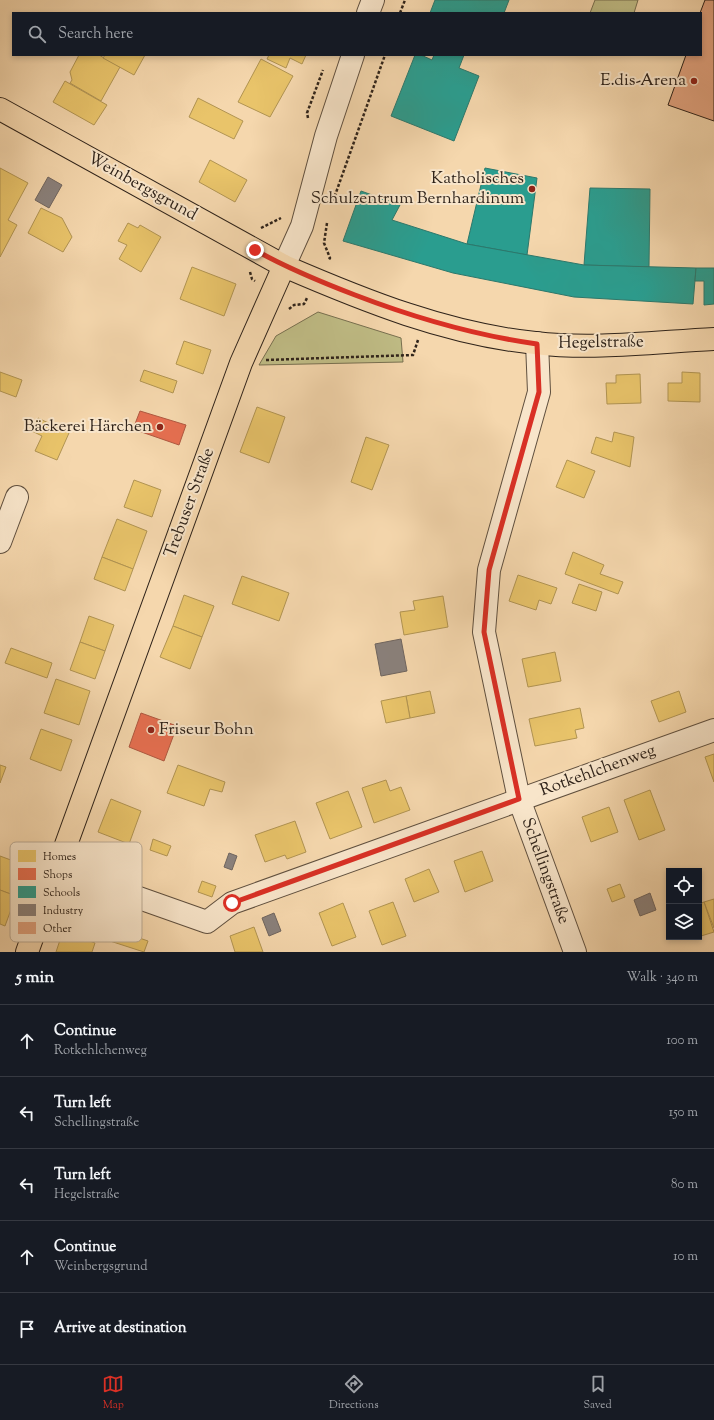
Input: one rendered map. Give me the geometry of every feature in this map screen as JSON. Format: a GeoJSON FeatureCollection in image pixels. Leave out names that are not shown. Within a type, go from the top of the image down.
{"type":"FeatureCollection","features":[{"type":"Feature","properties":{"kind":"main road","name":"Weinbergsgrund"},"geometry":{"type":"LineString","coordinates":[[0,109],[284,266]]}},
{"type":"Feature","properties":{"kind":"main road","name":"Hegelstraße"},"geometry":{"type":"LineString","coordinates":[[284,266],[338,289],[426,321],[496,338],[537,344],[594,345],[714,339]]}},
{"type":"Feature","properties":{"kind":"main road","name":"Trebuser Straße"},"geometry":{"type":"LineString","coordinates":[[67,842],[241,363],[284,266]]}},
{"type":"Feature","properties":{"kind":"main road","name":"Trebuser Straße"},"geometry":{"type":"LineString","coordinates":[[27,952],[31,942]]}},
{"type":"Feature","properties":{"kind":"street"},"geometry":{"type":"LineString","coordinates":[[368,12],[373,0]]}},
{"type":"Feature","properties":{"kind":"street","name":"Trebuser Straße"},"geometry":{"type":"LineString","coordinates":[[284,266],[302,226],[326,136],[353,56]]}},
{"type":"Feature","properties":{"kind":"street","name":"Schellingstraße"},"geometry":{"type":"LineString","coordinates":[[537,344],[539,392],[489,570],[484,632],[519,799],[575,952]]}},
{"type":"Feature","properties":{"kind":"street"},"geometry":{"type":"LineString","coordinates":[[0,542],[17,497]]}},
{"type":"Feature","properties":{"kind":"street","name":"Rotkehlchenweg"},"geometry":{"type":"LineString","coordinates":[[142,899],[208,922],[232,903],[714,730]]}},
{"type":"Feature","properties":{"kind":"path"},"geometry":{"type":"LineString","coordinates":[[400,12],[405,0]]}},
{"type":"Feature","properties":{"kind":"path"},"geometry":{"type":"LineString","coordinates":[[331,207],[385,56]]}},
{"type":"Feature","properties":{"kind":"path"},"geometry":{"type":"LineString","coordinates":[[327,221],[324,243],[330,258]]}},
{"type":"Feature","properties":{"kind":"path"},"geometry":{"type":"LineString","coordinates":[[260,360],[413,355],[426,321]]}},
{"type":"Feature","properties":{"kind":"shaded area"},"geometry":{"type":"Polygon","coordinates":[[[595,0],[638,0],[634,12],[590,12],[595,0]]]}},
{"type":"Feature","properties":{"kind":"shaded area"},"geometry":{"type":"Polygon","coordinates":[[[318,312],[401,338],[403,362],[259,365],[276,336],[318,312]]]}},
{"type":"Feature","properties":{"kind":"building: Homes"},"geometry":{"type":"Polygon","coordinates":[[[78,56],[101,56],[120,67],[101,101],[70,83],[72,80],[70,72],[78,56]]]}},
{"type":"Feature","properties":{"kind":"building: Homes"},"geometry":{"type":"Polygon","coordinates":[[[104,56],[144,56],[134,75],[103,58],[104,56]]]}},
{"type":"Feature","properties":{"kind":"building: Homes"},"geometry":{"type":"Polygon","coordinates":[[[268,56],[306,56],[302,64],[290,58],[286,68],[267,59],[268,56]]]}},
{"type":"Feature","properties":{"kind":"building: Homes"},"geometry":{"type":"Polygon","coordinates":[[[261,59],[293,76],[270,117],[238,102],[261,59]]]}},
{"type":"Feature","properties":{"kind":"building: Homes"},"geometry":{"type":"Polygon","coordinates":[[[65,81],[107,105],[94,125],[53,102],[65,81]]]}},
{"type":"Feature","properties":{"kind":"building: Homes"},"geometry":{"type":"Polygon","coordinates":[[[198,98],[243,121],[234,139],[189,117],[198,98]]]}},
{"type":"Feature","properties":{"kind":"building: Homes"},"geometry":{"type":"Polygon","coordinates":[[[210,160],[247,180],[235,202],[199,182],[210,160]]]}},
{"type":"Feature","properties":{"kind":"building: Homes"},"geometry":{"type":"Polygon","coordinates":[[[0,168],[28,183],[8,220],[17,225],[0,257],[0,168]]]}},
{"type":"Feature","properties":{"kind":"building: Homes"},"geometry":{"type":"Polygon","coordinates":[[[41,208],[62,218],[72,237],[63,252],[28,233],[41,208]]]}},
{"type":"Feature","properties":{"kind":"building: Homes"},"geometry":{"type":"Polygon","coordinates":[[[128,223],[138,228],[140,225],[161,237],[141,272],[119,259],[127,245],[118,241],[128,223]]]}},
{"type":"Feature","properties":{"kind":"building: Homes"},"geometry":{"type":"Polygon","coordinates":[[[192,267],[236,284],[224,316],[180,299],[192,267]]]}},
{"type":"Feature","properties":{"kind":"building: Homes"},"geometry":{"type":"Polygon","coordinates":[[[184,341],[211,350],[203,374],[176,364],[184,341]]]}},
{"type":"Feature","properties":{"kind":"building: Homes"},"geometry":{"type":"Polygon","coordinates":[[[144,370],[177,381],[173,393],[140,381],[144,370]]]}},
{"type":"Feature","properties":{"kind":"building: Homes"},"geometry":{"type":"Polygon","coordinates":[[[0,372],[22,380],[16,397],[0,391],[0,372]]]}},
{"type":"Feature","properties":{"kind":"building: Homes"},"geometry":{"type":"Polygon","coordinates":[[[682,372],[700,373],[700,402],[668,401],[668,383],[682,383],[682,372]]]}},
{"type":"Feature","properties":{"kind":"building: Homes"},"geometry":{"type":"Polygon","coordinates":[[[640,374],[641,403],[607,404],[606,383],[616,383],[616,375],[640,374]]]}},
{"type":"Feature","properties":{"kind":"building: Homes"},"geometry":{"type":"Polygon","coordinates":[[[257,407],[285,417],[269,463],[240,452],[257,407]]]}},
{"type":"Feature","properties":{"kind":"building: Homes"},"geometry":{"type":"Polygon","coordinates":[[[38,418],[69,433],[57,460],[35,451],[42,436],[32,431],[38,418]]]}},
{"type":"Feature","properties":{"kind":"building: Homes"},"geometry":{"type":"Polygon","coordinates":[[[614,432],[634,437],[630,467],[591,453],[596,437],[612,442],[614,432]]]}},
{"type":"Feature","properties":{"kind":"building: Homes"},"geometry":{"type":"Polygon","coordinates":[[[366,437],[389,445],[372,490],[351,482],[366,437]]]}},
{"type":"Feature","properties":{"kind":"building: Homes"},"geometry":{"type":"Polygon","coordinates":[[[567,460],[595,471],[584,498],[556,487],[567,460]]]}},
{"type":"Feature","properties":{"kind":"building: Homes"},"geometry":{"type":"Polygon","coordinates":[[[134,480],[161,490],[152,517],[124,507],[134,480]]]}},
{"type":"Feature","properties":{"kind":"building: Homes"},"geometry":{"type":"Polygon","coordinates":[[[117,519],[147,531],[133,569],[102,557],[117,519]]]}},
{"type":"Feature","properties":{"kind":"building: Homes"},"geometry":{"type":"Polygon","coordinates":[[[573,552],[604,565],[600,574],[623,582],[618,594],[565,574],[573,552]]]}},
{"type":"Feature","properties":{"kind":"building: Homes"},"geometry":{"type":"Polygon","coordinates":[[[102,557],[133,569],[125,591],[94,579],[102,557]]]}},
{"type":"Feature","properties":{"kind":"building: Homes"},"geometry":{"type":"Polygon","coordinates":[[[518,575],[557,588],[551,604],[539,600],[536,610],[509,601],[518,575]]]}},
{"type":"Feature","properties":{"kind":"building: Homes"},"geometry":{"type":"Polygon","coordinates":[[[242,576],[289,593],[279,621],[232,604],[242,576]]]}},
{"type":"Feature","properties":{"kind":"building: Homes"},"geometry":{"type":"Polygon","coordinates":[[[579,584],[602,592],[596,611],[572,603],[579,584]]]}},
{"type":"Feature","properties":{"kind":"building: Homes"},"geometry":{"type":"Polygon","coordinates":[[[184,595],[214,606],[202,637],[173,626],[184,595]]]}},
{"type":"Feature","properties":{"kind":"building: Homes"},"geometry":{"type":"Polygon","coordinates":[[[443,596],[448,627],[404,635],[400,612],[415,610],[413,601],[443,596]]]}},
{"type":"Feature","properties":{"kind":"building: Homes"},"geometry":{"type":"Polygon","coordinates":[[[89,616],[114,625],[105,651],[80,642],[89,616]]]}},
{"type":"Feature","properties":{"kind":"building: Homes"},"geometry":{"type":"Polygon","coordinates":[[[173,626],[202,637],[190,669],[160,657],[173,626]]]}},
{"type":"Feature","properties":{"kind":"building: Homes"},"geometry":{"type":"Polygon","coordinates":[[[80,642],[105,651],[95,679],[70,670],[80,642]]]}},
{"type":"Feature","properties":{"kind":"building: Homes"},"geometry":{"type":"Polygon","coordinates":[[[11,648],[52,663],[47,678],[5,663],[11,648]]]}},
{"type":"Feature","properties":{"kind":"building: Homes"},"geometry":{"type":"Polygon","coordinates":[[[555,652],[561,681],[528,687],[522,659],[555,652]]]}},
{"type":"Feature","properties":{"kind":"building: Homes"},"geometry":{"type":"Polygon","coordinates":[[[56,679],[90,691],[79,725],[44,713],[56,679]]]}},
{"type":"Feature","properties":{"kind":"building: Homes"},"geometry":{"type":"Polygon","coordinates":[[[430,691],[435,713],[410,718],[406,696],[430,691]]]}},
{"type":"Feature","properties":{"kind":"building: Homes"},"geometry":{"type":"Polygon","coordinates":[[[679,691],[686,712],[659,722],[651,701],[679,691]]]}},
{"type":"Feature","properties":{"kind":"building: Homes"},"geometry":{"type":"Polygon","coordinates":[[[406,696],[410,718],[386,723],[381,701],[406,696]]]}},
{"type":"Feature","properties":{"kind":"building: Homes"},"geometry":{"type":"Polygon","coordinates":[[[580,708],[584,728],[575,730],[577,738],[535,746],[529,719],[580,708]]]}},
{"type":"Feature","properties":{"kind":"building: Homes"},"geometry":{"type":"Polygon","coordinates":[[[41,729],[72,740],[61,771],[30,759],[41,729]]]}},
{"type":"Feature","properties":{"kind":"building: Homes"},"geometry":{"type":"Polygon","coordinates":[[[714,754],[714,782],[705,757],[714,754]]]}},
{"type":"Feature","properties":{"kind":"building: Homes"},"geometry":{"type":"Polygon","coordinates":[[[0,765],[6,767],[0,783],[0,765]]]}},
{"type":"Feature","properties":{"kind":"building: Homes"},"geometry":{"type":"Polygon","coordinates":[[[178,765],[225,782],[222,792],[210,789],[204,806],[167,793],[178,765]]]}},
{"type":"Feature","properties":{"kind":"building: Homes"},"geometry":{"type":"Polygon","coordinates":[[[386,780],[390,791],[401,787],[410,810],[374,823],[362,788],[386,780]]]}},
{"type":"Feature","properties":{"kind":"building: Homes"},"geometry":{"type":"Polygon","coordinates":[[[650,790],[665,830],[639,840],[624,800],[650,790]]]}},
{"type":"Feature","properties":{"kind":"building: Homes"},"geometry":{"type":"Polygon","coordinates":[[[348,791],[362,827],[330,839],[316,803],[348,791]]]}},
{"type":"Feature","properties":{"kind":"building: Homes"},"geometry":{"type":"Polygon","coordinates":[[[111,799],[141,811],[130,842],[124,842],[98,832],[111,799]]]}},
{"type":"Feature","properties":{"kind":"building: Homes"},"geometry":{"type":"Polygon","coordinates":[[[609,807],[618,832],[591,842],[582,817],[609,807]]]}},
{"type":"Feature","properties":{"kind":"building: Homes"},"geometry":{"type":"Polygon","coordinates":[[[295,821],[306,852],[287,859],[285,855],[265,862],[255,835],[295,821]]]}},
{"type":"Feature","properties":{"kind":"building: Homes"},"geometry":{"type":"Polygon","coordinates":[[[153,839],[171,846],[167,856],[150,850],[153,839]]]}},
{"type":"Feature","properties":{"kind":"building: Homes"},"geometry":{"type":"Polygon","coordinates":[[[482,851],[493,881],[465,892],[454,861],[482,851]]]}},
{"type":"Feature","properties":{"kind":"building: Homes"},"geometry":{"type":"Polygon","coordinates":[[[0,856],[10,860],[10,894],[0,890],[0,856]]]}},
{"type":"Feature","properties":{"kind":"building: Homes"},"geometry":{"type":"Polygon","coordinates":[[[429,869],[439,892],[414,902],[405,879],[429,869]]]}},
{"type":"Feature","properties":{"kind":"building: Homes"},"geometry":{"type":"Polygon","coordinates":[[[202,881],[216,886],[212,897],[198,892],[202,881]]]}},
{"type":"Feature","properties":{"kind":"building: Homes"},"geometry":{"type":"Polygon","coordinates":[[[620,884],[625,897],[612,902],[607,889],[620,884]]]}},
{"type":"Feature","properties":{"kind":"building: Homes"},"geometry":{"type":"Polygon","coordinates":[[[0,890],[10,894],[10,912],[5,926],[0,924],[0,890]]]}},
{"type":"Feature","properties":{"kind":"building: Homes"},"geometry":{"type":"Polygon","coordinates":[[[714,899],[714,928],[704,902],[714,899]]]}},
{"type":"Feature","properties":{"kind":"building: Homes"},"geometry":{"type":"Polygon","coordinates":[[[393,902],[406,936],[382,945],[369,911],[393,902]]]}},
{"type":"Feature","properties":{"kind":"building: Homes"},"geometry":{"type":"Polygon","coordinates":[[[704,902],[714,932],[702,936],[702,904],[704,902]]]}},
{"type":"Feature","properties":{"kind":"building: Homes"},"geometry":{"type":"Polygon","coordinates":[[[343,903],[356,937],[332,946],[319,913],[343,903]]]}},
{"type":"Feature","properties":{"kind":"building: Homes"},"geometry":{"type":"Polygon","coordinates":[[[254,927],[263,952],[235,952],[230,936],[254,927]]]}},
{"type":"Feature","properties":{"kind":"building: Homes"},"geometry":{"type":"Polygon","coordinates":[[[142,939],[148,941],[144,952],[113,942],[142,942],[142,939]]]}},
{"type":"Feature","properties":{"kind":"building: Homes"},"geometry":{"type":"Polygon","coordinates":[[[59,942],[95,943],[92,952],[56,952],[59,942]]]}},
{"type":"Feature","properties":{"kind":"building: Shops","name":"Bäckerei Härchen"},"geometry":{"type":"Polygon","coordinates":[[[140,411],[186,425],[179,445],[133,429],[140,411]]]}},
{"type":"Feature","properties":{"kind":"building: Shops"},"geometry":{"type":"Polygon","coordinates":[[[141,713],[177,726],[164,761],[129,747],[141,713]]]}},
{"type":"Feature","properties":{"kind":"building: Schools"},"geometry":{"type":"Polygon","coordinates":[[[435,0],[509,0],[504,12],[430,12],[435,0]]]}},
{"type":"Feature","properties":{"kind":"building: Schools"},"geometry":{"type":"Polygon","coordinates":[[[415,56],[423,56],[432,60],[434,56],[464,56],[459,68],[479,76],[454,141],[391,116],[415,56]]]}},
{"type":"Feature","properties":{"kind":"building: Schools"},"geometry":{"type":"Polygon","coordinates":[[[485,168],[537,178],[527,255],[467,244],[485,168]]]}},
{"type":"Feature","properties":{"kind":"building: Schools"},"geometry":{"type":"Polygon","coordinates":[[[590,188],[650,189],[649,267],[584,265],[590,188]]]}},
{"type":"Feature","properties":{"kind":"building: Schools"},"geometry":{"type":"Polygon","coordinates":[[[361,191],[400,205],[392,220],[467,244],[584,265],[696,268],[693,304],[574,297],[453,273],[343,241],[361,191]]]}},
{"type":"Feature","properties":{"kind":"building: Schools"},"geometry":{"type":"Polygon","coordinates":[[[696,268],[714,268],[714,304],[704,305],[704,281],[695,281],[696,268]]]}},
{"type":"Feature","properties":{"kind":"building: Industry"},"geometry":{"type":"Polygon","coordinates":[[[48,177],[62,185],[49,208],[35,200],[48,177]]]}},
{"type":"Feature","properties":{"kind":"building: Industry"},"geometry":{"type":"Polygon","coordinates":[[[401,639],[407,671],[381,676],[375,644],[401,639]]]}},
{"type":"Feature","properties":{"kind":"building: Industry"},"geometry":{"type":"Polygon","coordinates":[[[229,853],[237,856],[232,870],[224,867],[229,853]]]}},
{"type":"Feature","properties":{"kind":"building: Industry"},"geometry":{"type":"Polygon","coordinates":[[[650,893],[656,910],[640,916],[634,900],[650,893]]]}},
{"type":"Feature","properties":{"kind":"building: Industry"},"geometry":{"type":"Polygon","coordinates":[[[274,913],[281,931],[269,936],[262,918],[274,913]]]}},
{"type":"Feature","properties":{"kind":"building: Other","name":"E.dis-Arena"},"geometry":{"type":"Polygon","coordinates":[[[705,0],[714,0],[714,121],[668,105],[686,56],[702,56],[702,12],[700,12],[705,0]]]}},
{"type":"Feature","properties":{"kind":"place","name":"E.dis-Arena"},"geometry":{"type":"Point","coordinates":[694,81]}},
{"type":"Feature","properties":{"kind":"place","name":"Katholisches Schulzentrum Bernhardinum"},"geometry":{"type":"Point","coordinates":[532,189]}},
{"type":"Feature","properties":{"kind":"place","name":"Bäckerei Härchen"},"geometry":{"type":"Point","coordinates":[160,427]}},
{"type":"Feature","properties":{"kind":"place","name":"Friseur Bohn"},"geometry":{"type":"Point","coordinates":[151,730]}},
{"type":"Feature","properties":{"kind":"route"},"geometry":{"type":"LineString","coordinates":[[232,903],[519,799],[484,632],[489,570],[539,392],[537,344],[496,338],[426,321],[318,281],[284,266],[255,250]]}}]}
